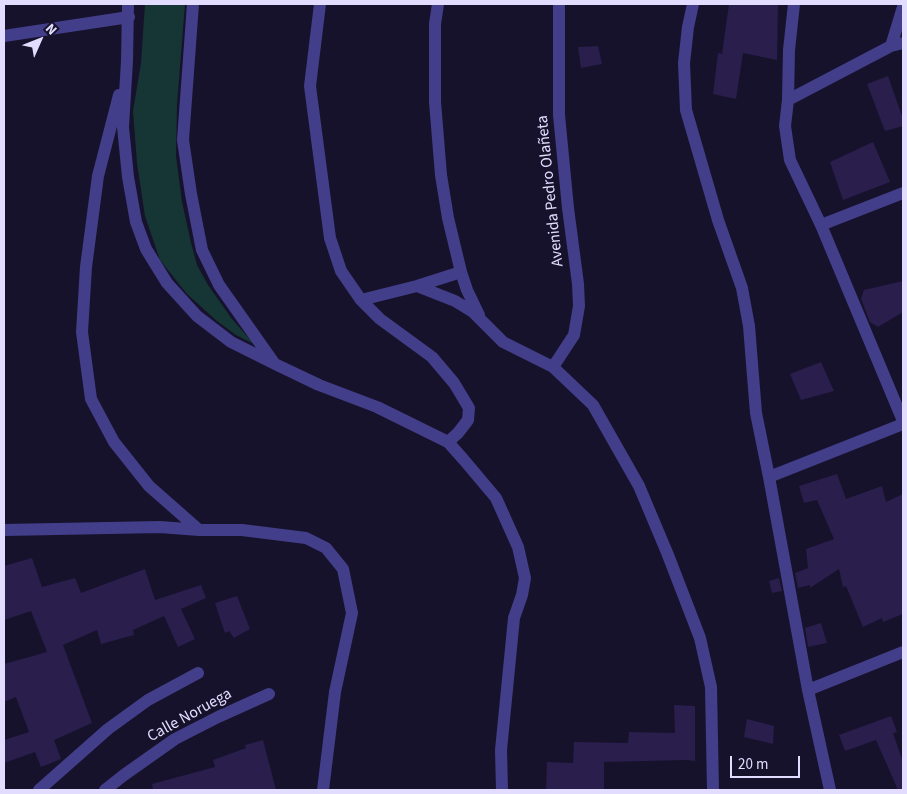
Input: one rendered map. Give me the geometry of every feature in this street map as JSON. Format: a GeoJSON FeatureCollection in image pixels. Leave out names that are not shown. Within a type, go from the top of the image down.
{"type":"FeatureCollection","features":[{"type":"Feature","properties":{"kind":"street"},"geometry":{"type":"LineString","coordinates":[[128,4],[127,62],[122,127],[128,178],[136,222],[146,249],[167,283],[197,316],[231,342],[319,385],[377,407],[448,442],[496,498],[518,547],[525,578],[514,618],[501,750],[502,790]]}},
{"type":"Feature","properties":{"kind":"street"},"geometry":{"type":"LineString","coordinates":[[193,4],[183,140],[202,250],[219,285],[275,364]]}},
{"type":"Feature","properties":{"kind":"street"},"geometry":{"type":"LineString","coordinates":[[320,4],[310,86],[330,238],[341,271],[361,300],[380,319],[432,357],[454,383],[469,408],[468,420],[448,442]]}},
{"type":"Feature","properties":{"kind":"street"},"geometry":{"type":"LineString","coordinates":[[438,4],[435,24],[435,102],[441,175],[448,218],[461,272],[481,320]]}},
{"type":"Feature","properties":{"kind":"street","name":"Avenida Pedro Olañeta"},"geometry":{"type":"LineString","coordinates":[[553,367],[574,335],[579,306],[559,116],[559,4]]}},
{"type":"Feature","properties":{"kind":"street"},"geometry":{"type":"LineString","coordinates":[[693,4],[684,63],[686,110],[718,220],[742,288],[749,326],[756,413],[808,690],[830,790]]}},
{"type":"Feature","properties":{"kind":"street"},"geometry":{"type":"LineString","coordinates":[[769,477],[903,423],[821,224],[790,160],[785,126],[788,100],[789,50],[794,4]]}},
{"type":"Feature","properties":{"kind":"street"},"geometry":{"type":"LineString","coordinates":[[788,100],[897,44],[903,7]]}},
{"type":"Feature","properties":{"kind":"street"},"geometry":{"type":"LineString","coordinates":[[4,36],[128,17]]}},
{"type":"Feature","properties":{"kind":"street"},"geometry":{"type":"LineString","coordinates":[[127,62],[98,176],[86,267],[82,332],[91,399],[114,442],[149,486],[199,530]]}},
{"type":"Feature","properties":{"kind":"street"},"geometry":{"type":"LineString","coordinates":[[821,224],[903,193]]}},
{"type":"Feature","properties":{"kind":"street"},"geometry":{"type":"LineString","coordinates":[[361,300],[417,286],[461,272]]}},
{"type":"Feature","properties":{"kind":"street"},"geometry":{"type":"LineString","coordinates":[[417,286],[455,301],[473,312],[503,342],[553,367],[593,405],[639,486],[700,638],[711,687],[713,790]]}},
{"type":"Feature","properties":{"kind":"street"},"geometry":{"type":"LineString","coordinates":[[4,530],[160,527],[199,530],[242,530],[306,538],[326,548],[343,569],[352,613],[336,692],[323,790]]}},
{"type":"Feature","properties":{"kind":"street"},"geometry":{"type":"LineString","coordinates":[[808,690],[903,652]]}},
{"type":"Feature","properties":{"kind":"street"},"geometry":{"type":"LineString","coordinates":[[39,790],[108,729],[148,700],[198,673]]}},
{"type":"Feature","properties":{"kind":"street","name":"Calle Noruega"},"geometry":{"type":"LineString","coordinates":[[105,790],[175,739],[269,694]]}},
{"type":"Feature","properties":{"kind":"green space"},"geometry":{"type":"Polygon","coordinates":[[[145,4],[185,4],[177,104],[176,156],[182,202],[197,265],[208,285],[232,319],[254,344],[236,335],[217,321],[187,294],[160,260],[145,216],[137,163],[133,111],[141,63],[145,4]]]}},
{"type":"Feature","properties":{"kind":"building"},"geometry":{"type":"Polygon","coordinates":[[[729,4],[778,4],[777,60],[743,53],[736,99],[713,94],[718,53],[722,54],[729,4]]]}},
{"type":"Feature","properties":{"kind":"building"},"geometry":{"type":"Polygon","coordinates":[[[598,46],[602,64],[581,68],[578,47],[598,46]]]}},
{"type":"Feature","properties":{"kind":"building"},"geometry":{"type":"Polygon","coordinates":[[[888,76],[903,119],[903,126],[885,131],[867,84],[888,76]]]}},
{"type":"Feature","properties":{"kind":"building"},"geometry":{"type":"Polygon","coordinates":[[[873,142],[890,182],[843,200],[830,162],[873,142]]]}},
{"type":"Feature","properties":{"kind":"building"},"geometry":{"type":"Polygon","coordinates":[[[903,281],[903,312],[878,327],[870,322],[861,299],[864,290],[903,281]]]}},
{"type":"Feature","properties":{"kind":"building"},"geometry":{"type":"Polygon","coordinates":[[[821,362],[834,391],[801,400],[790,374],[821,362]]]}},
{"type":"Feature","properties":{"kind":"building"},"geometry":{"type":"Polygon","coordinates":[[[837,474],[846,499],[882,486],[886,502],[903,494],[903,614],[883,622],[882,618],[863,627],[846,586],[843,587],[839,569],[810,588],[810,585],[798,588],[795,573],[808,568],[806,549],[834,539],[817,500],[804,503],[799,486],[837,474]]]}},
{"type":"Feature","properties":{"kind":"building"},"geometry":{"type":"Polygon","coordinates":[[[32,558],[42,587],[75,578],[81,593],[145,569],[155,600],[201,585],[206,598],[181,609],[195,639],[178,647],[164,616],[133,630],[134,635],[101,644],[97,630],[63,645],[92,723],[54,740],[61,759],[41,767],[35,752],[4,763],[4,740],[29,732],[16,697],[4,702],[4,664],[47,652],[31,611],[4,620],[4,566],[32,558]]]}},
{"type":"Feature","properties":{"kind":"building"},"geometry":{"type":"Polygon","coordinates":[[[779,578],[782,591],[772,593],[769,581],[779,578]]]}},
{"type":"Feature","properties":{"kind":"building"},"geometry":{"type":"Polygon","coordinates":[[[237,596],[250,629],[234,638],[229,631],[225,633],[215,603],[237,596]]]}},
{"type":"Feature","properties":{"kind":"building"},"geometry":{"type":"Polygon","coordinates":[[[821,623],[827,643],[808,647],[805,628],[821,623]]]}},
{"type":"Feature","properties":{"kind":"building"},"geometry":{"type":"Polygon","coordinates":[[[674,705],[695,706],[695,761],[604,762],[604,790],[546,790],[547,762],[573,763],[574,742],[628,743],[629,732],[675,733],[674,705]]]}},
{"type":"Feature","properties":{"kind":"building"},"geometry":{"type":"Polygon","coordinates":[[[891,716],[897,732],[893,733],[903,762],[903,789],[900,790],[898,790],[876,740],[845,751],[839,735],[891,716]]]}},
{"type":"Feature","properties":{"kind":"building"},"geometry":{"type":"Polygon","coordinates":[[[747,719],[774,726],[773,744],[744,737],[747,719]]]}},
{"type":"Feature","properties":{"kind":"building"},"geometry":{"type":"Polygon","coordinates":[[[263,740],[276,790],[153,790],[152,784],[215,767],[213,760],[246,748],[245,745],[263,740]]]}}]}
